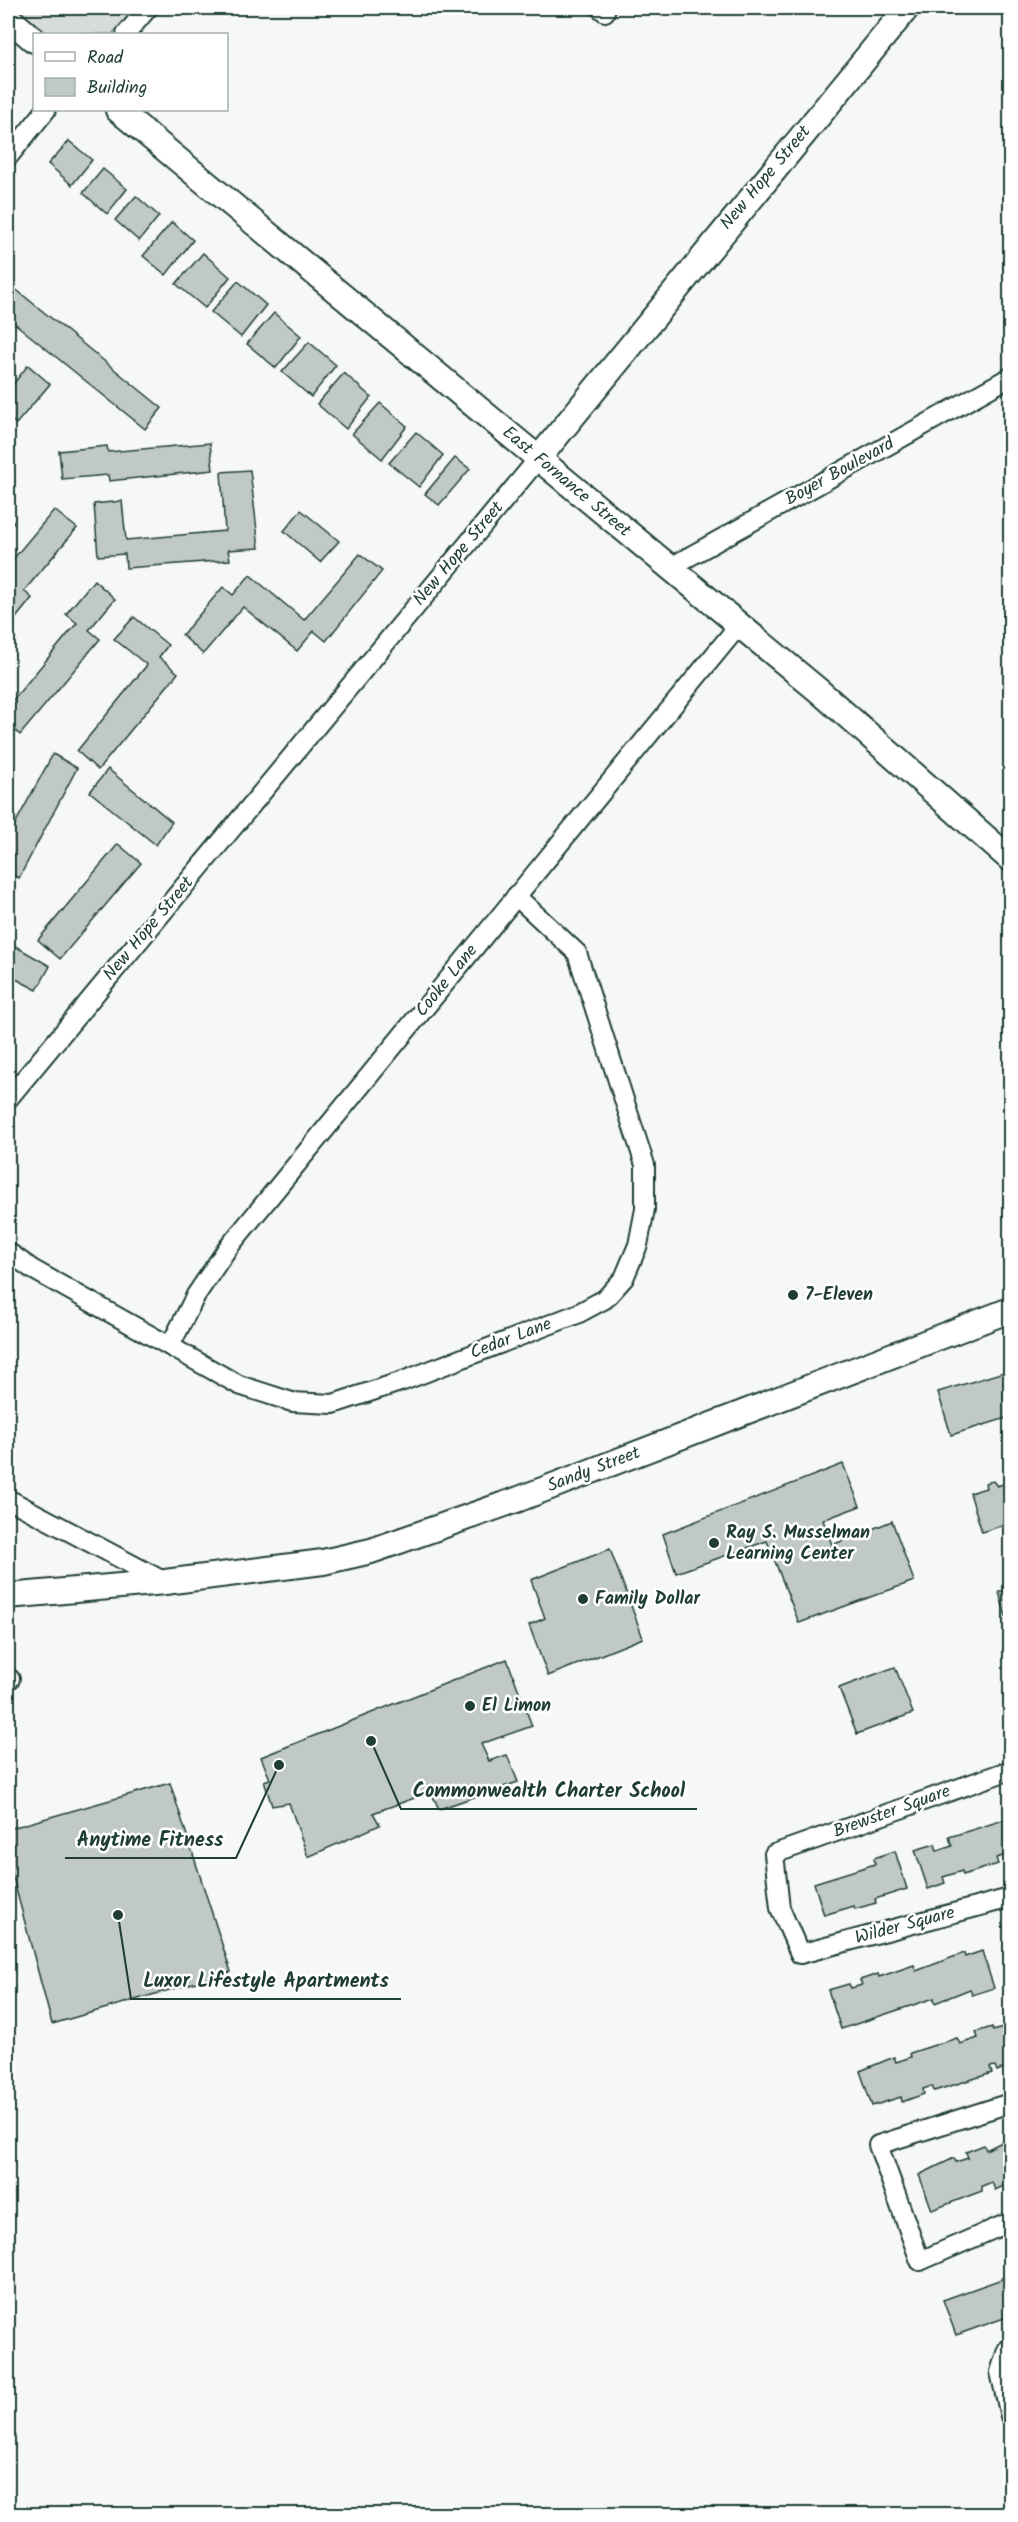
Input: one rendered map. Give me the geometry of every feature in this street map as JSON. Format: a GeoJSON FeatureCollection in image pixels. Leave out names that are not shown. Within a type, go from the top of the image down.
{"type":"FeatureCollection","features":[{"type":"Feature","properties":{"kind":"street"},"geometry":{"type":"LineString","coordinates":[[127,33],[148,8]]}},
{"type":"Feature","properties":{"kind":"street","name":"New Hope Street"},"geometry":{"type":"LineString","coordinates":[[8,1099],[538,459],[907,8]]}},
{"type":"Feature","properties":{"kind":"street"},"geometry":{"type":"LineString","coordinates":[[8,18],[33,39]]}},
{"type":"Feature","properties":{"kind":"street"},"geometry":{"type":"LineString","coordinates":[[8,157],[45,111]]}},
{"type":"Feature","properties":{"kind":"street","name":"East Fornance Street"},"geometry":{"type":"LineString","coordinates":[[118,111],[819,691],[1011,859]]}},
{"type":"Feature","properties":{"kind":"street","name":"Boyer Boulevard"},"geometry":{"type":"LineString","coordinates":[[669,568],[1011,377]]}},
{"type":"Feature","properties":{"kind":"street","name":"Cooke Lane"},"geometry":{"type":"LineString","coordinates":[[170,1347],[196,1295],[227,1250],[739,625]]}},
{"type":"Feature","properties":{"kind":"street","name":"Cedar Lane"},"geometry":{"type":"LineString","coordinates":[[8,1252],[32,1269],[239,1385],[292,1402],[333,1404],[578,1314],[605,1299],[624,1278],[638,1245],[645,1209],[645,1165],[577,952],[516,896]]}},
{"type":"Feature","properties":{"kind":"street","name":"Sandy Street"},"geometry":{"type":"LineString","coordinates":[[8,1596],[165,1582],[323,1562],[417,1537],[1011,1310]]}},
{"type":"Feature","properties":{"kind":"street"},"geometry":{"type":"LineString","coordinates":[[8,1499],[165,1582]]}},
{"type":"Feature","properties":{"kind":"street","name":"Brewster Square"},"geometry":{"type":"LineString","coordinates":[[800,1954],[780,1908],[774,1854],[1011,1770]]}},
{"type":"Feature","properties":{"kind":"street","name":"Wilder Square"},"geometry":{"type":"LineString","coordinates":[[800,1954],[1011,1898]]}},
{"type":"Feature","properties":{"kind":"street"},"geometry":{"type":"LineString","coordinates":[[1011,2103],[878,2145],[920,2261],[1011,2222]]}},
{"type":"Feature","properties":{"kind":"street"},"geometry":{"type":"LineString","coordinates":[[1011,2348],[1006,2350],[1000,2372],[1011,2416]]}},
{"type":"Feature","properties":{"kind":"shaded area"},"geometry":{"type":"Polygon","coordinates":[[[8,8],[135,8],[113,33],[39,33],[8,8]]]}},
{"type":"Feature","properties":{"kind":"building"},"geometry":{"type":"Polygon","coordinates":[[[69,141],[92,160],[72,185],[48,164],[69,141]]]}},
{"type":"Feature","properties":{"kind":"building"},"geometry":{"type":"Polygon","coordinates":[[[103,169],[127,189],[107,214],[83,193],[103,169]]]}},
{"type":"Feature","properties":{"kind":"building"},"geometry":{"type":"Polygon","coordinates":[[[136,196],[159,216],[139,241],[115,220],[136,196]]]}},
{"type":"Feature","properties":{"kind":"building"},"geometry":{"type":"Polygon","coordinates":[[[172,222],[193,240],[166,275],[143,256],[172,222]]]}},
{"type":"Feature","properties":{"kind":"building"},"geometry":{"type":"Polygon","coordinates":[[[203,253],[230,277],[205,308],[176,284],[203,253]]]}},
{"type":"Feature","properties":{"kind":"building"},"geometry":{"type":"Polygon","coordinates":[[[238,281],[266,305],[241,337],[211,312],[238,281]]]}},
{"type":"Feature","properties":{"kind":"building"},"geometry":{"type":"Polygon","coordinates":[[[8,283],[162,408],[145,429],[8,318],[8,283]]]}},
{"type":"Feature","properties":{"kind":"building"},"geometry":{"type":"Polygon","coordinates":[[[274,313],[301,336],[276,368],[247,344],[274,313]]]}},
{"type":"Feature","properties":{"kind":"building"},"geometry":{"type":"Polygon","coordinates":[[[309,342],[336,365],[311,397],[282,372],[309,342]]]}},
{"type":"Feature","properties":{"kind":"building"},"geometry":{"type":"Polygon","coordinates":[[[28,365],[50,384],[16,424],[8,417],[8,391],[28,365]]]}},
{"type":"Feature","properties":{"kind":"building"},"geometry":{"type":"Polygon","coordinates":[[[344,373],[371,397],[346,429],[317,404],[344,373]]]}},
{"type":"Feature","properties":{"kind":"building"},"geometry":{"type":"Polygon","coordinates":[[[380,403],[407,426],[382,459],[352,434],[380,403]]]}},
{"type":"Feature","properties":{"kind":"building"},"geometry":{"type":"Polygon","coordinates":[[[416,432],[443,455],[419,487],[389,463],[416,432]]]}},
{"type":"Feature","properties":{"kind":"building"},"geometry":{"type":"Polygon","coordinates":[[[210,443],[213,470],[109,481],[108,475],[62,479],[59,451],[107,446],[108,452],[210,443]]]}},
{"type":"Feature","properties":{"kind":"building"},"geometry":{"type":"Polygon","coordinates":[[[455,458],[470,469],[439,505],[425,494],[455,458]]]}},
{"type":"Feature","properties":{"kind":"building"},"geometry":{"type":"Polygon","coordinates":[[[250,470],[259,548],[228,550],[230,560],[126,568],[125,554],[98,556],[94,504],[122,501],[126,540],[225,531],[221,472],[250,470]]]}},
{"type":"Feature","properties":{"kind":"building"},"geometry":{"type":"Polygon","coordinates":[[[54,510],[77,528],[24,591],[32,598],[8,628],[8,565],[54,510]]]}},
{"type":"Feature","properties":{"kind":"building"},"geometry":{"type":"Polygon","coordinates":[[[301,510],[339,541],[320,562],[284,531],[301,510]]]}},
{"type":"Feature","properties":{"kind":"building"},"geometry":{"type":"Polygon","coordinates":[[[8,517],[14,522],[8,529],[8,517]]]}},
{"type":"Feature","properties":{"kind":"building"},"geometry":{"type":"Polygon","coordinates":[[[360,554],[382,571],[326,641],[314,631],[297,651],[243,607],[203,654],[182,635],[223,587],[233,595],[250,575],[304,620],[360,554]]]}},
{"type":"Feature","properties":{"kind":"building"},"geometry":{"type":"Polygon","coordinates":[[[94,580],[115,599],[89,630],[100,639],[20,735],[8,724],[8,706],[77,623],[66,614],[94,580]]]}},
{"type":"Feature","properties":{"kind":"building"},"geometry":{"type":"Polygon","coordinates":[[[134,617],[168,645],[159,657],[178,673],[98,770],[77,751],[147,665],[114,639],[134,617]]]}},
{"type":"Feature","properties":{"kind":"building"},"geometry":{"type":"Polygon","coordinates":[[[53,754],[77,768],[19,878],[11,874],[8,880],[8,837],[53,754]]]}},
{"type":"Feature","properties":{"kind":"building"},"geometry":{"type":"Polygon","coordinates":[[[108,769],[172,822],[156,845],[90,792],[108,769]]]}},
{"type":"Feature","properties":{"kind":"building"},"geometry":{"type":"Polygon","coordinates":[[[118,844],[141,863],[60,959],[38,940],[118,844]]]}},
{"type":"Feature","properties":{"kind":"building"},"geometry":{"type":"Polygon","coordinates":[[[8,942],[50,966],[37,990],[8,975],[8,942]]]}},
{"type":"Feature","properties":{"kind":"building"},"geometry":{"type":"Polygon","coordinates":[[[1010,1372],[1010,1417],[951,1435],[938,1392],[1010,1372]]]}},
{"type":"Feature","properties":{"kind":"building","name":"Ray S. Musselman Learning Center"},"geometry":{"type":"Polygon","coordinates":[[[843,1464],[860,1506],[823,1520],[832,1545],[892,1521],[914,1581],[799,1623],[767,1541],[676,1573],[663,1534],[843,1464]]]}},
{"type":"Feature","properties":{"kind":"building"},"geometry":{"type":"Polygon","coordinates":[[[1010,1477],[1010,1523],[982,1532],[970,1493],[986,1488],[985,1483],[993,1481],[997,1486],[1009,1482],[1010,1477]]]}},
{"type":"Feature","properties":{"kind":"building","name":"Family Dollar"},"geometry":{"type":"Polygon","coordinates":[[[610,1549],[643,1638],[548,1676],[529,1625],[545,1618],[531,1580],[610,1549]]]}},
{"type":"Feature","properties":{"kind":"building"},"geometry":{"type":"Polygon","coordinates":[[[1010,1589],[1010,1631],[999,1592],[1010,1589]]]}},
{"type":"Feature","properties":{"kind":"building"},"geometry":{"type":"Polygon","coordinates":[[[507,1659],[532,1726],[481,1744],[489,1761],[507,1755],[518,1782],[439,1809],[431,1792],[373,1813],[380,1825],[308,1857],[289,1803],[272,1806],[264,1781],[270,1779],[261,1757],[507,1659]]]}},
{"type":"Feature","properties":{"kind":"building"},"geometry":{"type":"Polygon","coordinates":[[[895,1667],[913,1713],[857,1734],[839,1688],[895,1667]]]}},
{"type":"Feature","properties":{"kind":"building"},"geometry":{"type":"Polygon","coordinates":[[[170,1783],[231,1972],[52,2024],[8,1859],[8,1829],[170,1783]]]}},
{"type":"Feature","properties":{"kind":"building"},"geometry":{"type":"Polygon","coordinates":[[[1010,1818],[1010,1859],[1005,1860],[1003,1856],[996,1858],[998,1864],[963,1875],[962,1871],[943,1877],[945,1883],[928,1889],[915,1850],[935,1844],[937,1851],[952,1846],[949,1837],[1010,1818]]]}},
{"type":"Feature","properties":{"kind":"building"},"geometry":{"type":"Polygon","coordinates":[[[895,1851],[907,1889],[875,1899],[876,1903],[855,1909],[854,1906],[824,1915],[814,1883],[875,1864],[874,1858],[895,1851]]]}},
{"type":"Feature","properties":{"kind":"building"},"geometry":{"type":"Polygon","coordinates":[[[982,1951],[994,1988],[972,1995],[970,1989],[935,2003],[934,1998],[841,2029],[828,1990],[849,1984],[851,1988],[862,1985],[860,1980],[878,1974],[879,1977],[914,1965],[916,1971],[964,1953],[965,1957],[982,1951]]]}},
{"type":"Feature","properties":{"kind":"building"},"geometry":{"type":"Polygon","coordinates":[[[1009,2026],[1010,2066],[997,2071],[995,2066],[990,2067],[992,2073],[934,2091],[932,2086],[923,2089],[924,2094],[902,2102],[901,2097],[872,2106],[860,2071],[894,2057],[896,2062],[911,2057],[910,2053],[957,2038],[960,2044],[978,2038],[976,2032],[992,2027],[993,2031],[1009,2026]]]}},
{"type":"Feature","properties":{"kind":"building"},"geometry":{"type":"Polygon","coordinates":[[[1010,2138],[1010,2183],[995,2190],[992,2182],[982,2186],[982,2191],[932,2210],[919,2175],[954,2158],[956,2162],[968,2158],[966,2152],[984,2145],[986,2150],[1010,2138]]]}},
{"type":"Feature","properties":{"kind":"building"},"geometry":{"type":"Polygon","coordinates":[[[1010,2276],[1010,2316],[956,2335],[943,2300],[1010,2276]]]}},
{"type":"Feature","properties":{"kind":"place","name":"7-Eleven"},"geometry":{"type":"Point","coordinates":[793,1295]}},
{"type":"Feature","properties":{"kind":"place","name":"Ray S. Musselman Learning Center"},"geometry":{"type":"Point","coordinates":[714,1543]}},
{"type":"Feature","properties":{"kind":"place","name":"Family Dollar"},"geometry":{"type":"Point","coordinates":[583,1599]}},
{"type":"Feature","properties":{"kind":"place","name":"El Limon"},"geometry":{"type":"Point","coordinates":[470,1706]}},
{"type":"Feature","properties":{"kind":"place","name":"Commonwealth Charter School"},"geometry":{"type":"Point","coordinates":[371,1741]}},
{"type":"Feature","properties":{"kind":"place","name":"Anytime Fitness"},"geometry":{"type":"Point","coordinates":[279,1765]}},
{"type":"Feature","properties":{"kind":"place","name":"Luxor Lifestyle Apartments"},"geometry":{"type":"Point","coordinates":[118,1915]}}]}
